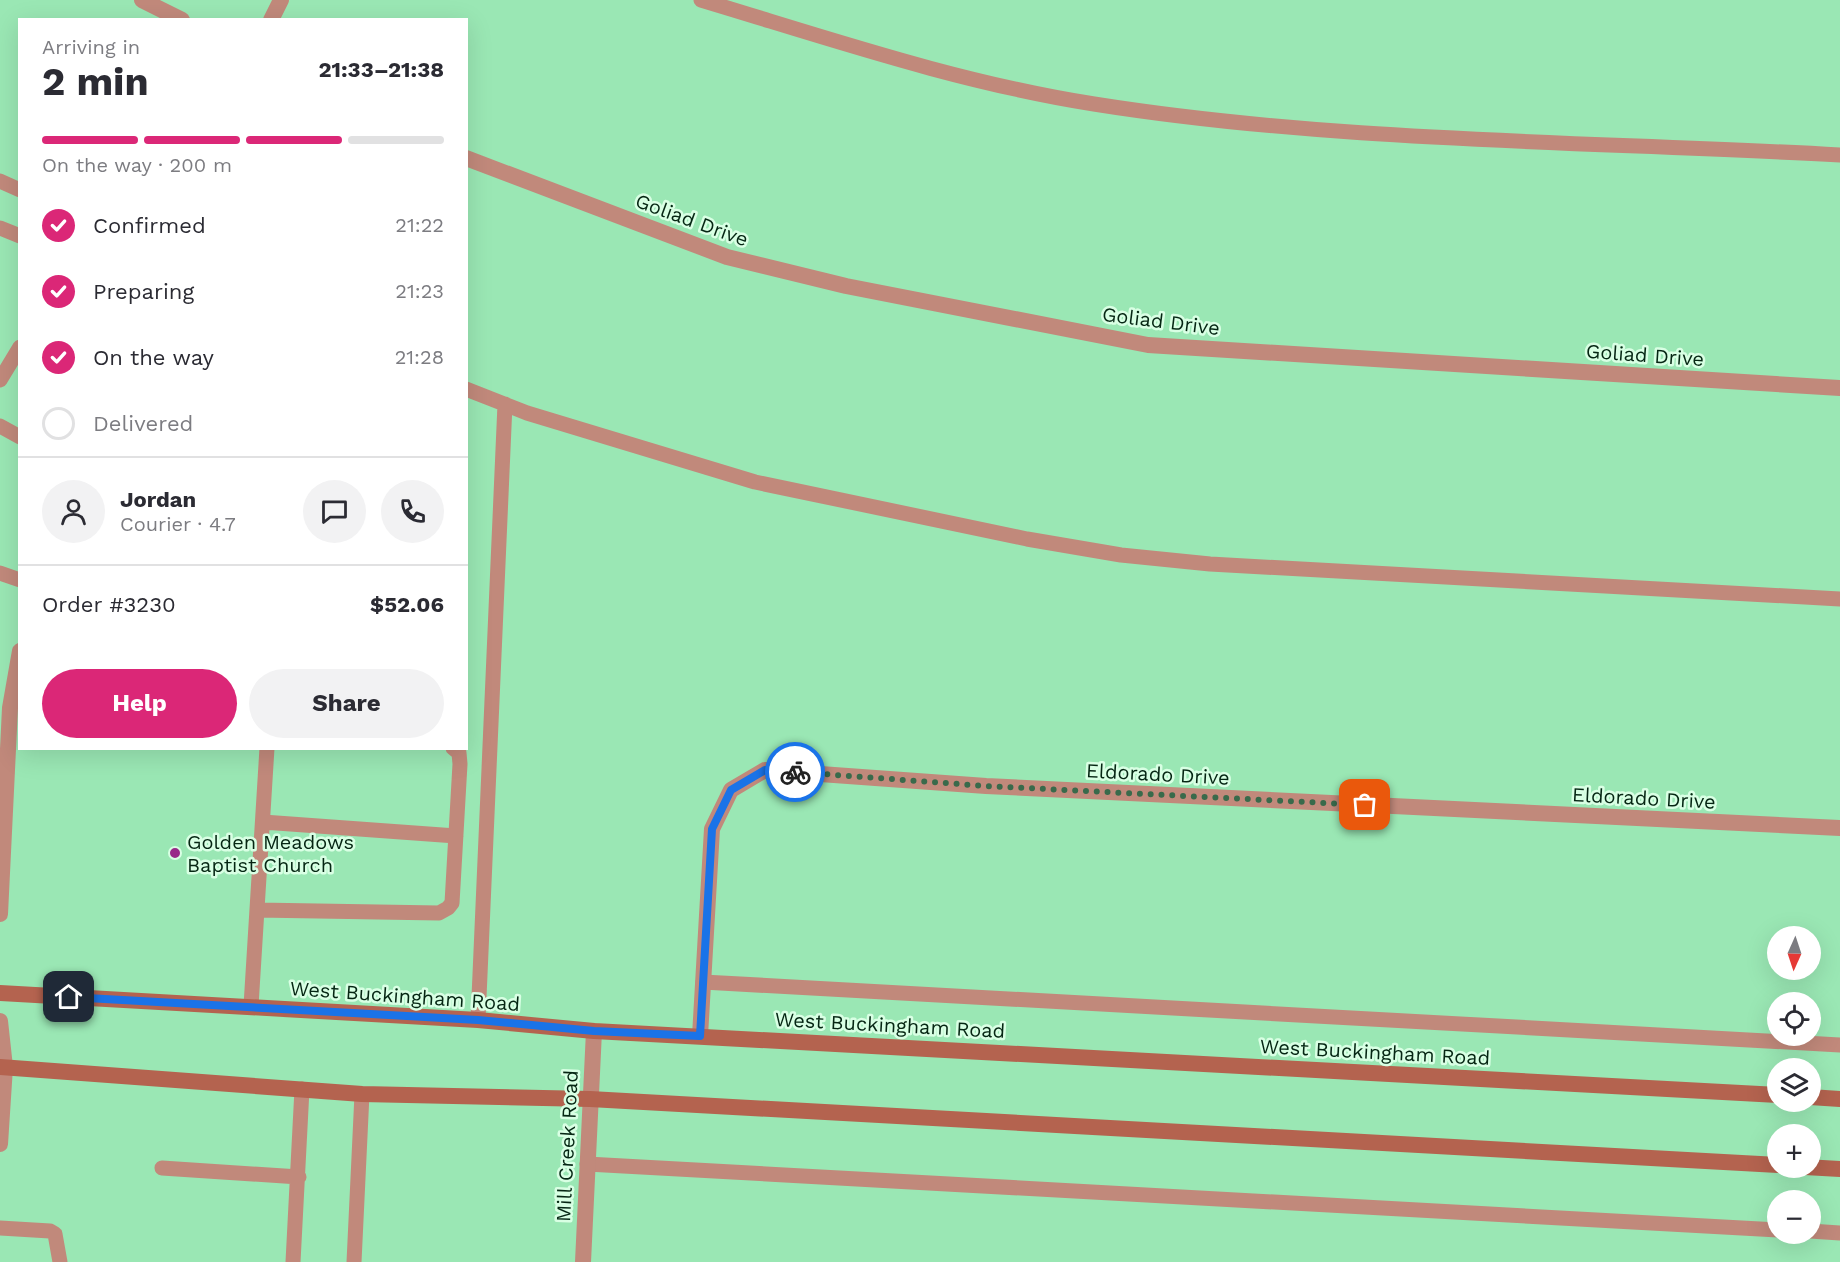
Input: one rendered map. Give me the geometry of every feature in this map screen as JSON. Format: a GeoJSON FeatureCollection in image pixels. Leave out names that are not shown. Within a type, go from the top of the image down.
{"type":"FeatureCollection","features":[{"type":"Feature","properties":{"kind":"main road","name":"West Buckingham Road"},"geometry":{"type":"LineString","coordinates":[[0,993],[478,1020],[594,1031],[1767,1094]]}},
{"type":"Feature","properties":{"kind":"main road"},"geometry":{"type":"LineString","coordinates":[[2,1067],[362,1094],[590,1099],[1767,1165]]}},
{"type":"Feature","properties":{"kind":"main road"},"geometry":{"type":"LineString","coordinates":[[1821,1097],[1840,1098]]}},
{"type":"Feature","properties":{"kind":"main road"},"geometry":{"type":"LineString","coordinates":[[1821,1168],[1840,1169]]}},
{"type":"Feature","properties":{"kind":"street"},"geometry":{"type":"LineString","coordinates":[[142,0],[178,18]]}},
{"type":"Feature","properties":{"kind":"street"},"geometry":{"type":"LineString","coordinates":[[272,18],[281,0]]}},
{"type":"Feature","properties":{"kind":"street","name":"Goliad Drive"},"geometry":{"type":"LineString","coordinates":[[468,159],[727,257],[846,286],[1148,345],[1840,388]]}},
{"type":"Feature","properties":{"kind":"street"},"geometry":{"type":"LineString","coordinates":[[0,911],[18,671]]}},
{"type":"Feature","properties":{"kind":"street","name":"Eldorado Drive"},"geometry":{"type":"LineString","coordinates":[[700,1036],[712,829],[731,790],[765,770],[986,786],[1840,828]]}},
{"type":"Feature","properties":{"kind":"street"},"geometry":{"type":"LineString","coordinates":[[0,1022],[2,1067],[0,1144]]}},
{"type":"Feature","properties":{"kind":"street","name":"Mill Creek Road"},"geometry":{"type":"LineString","coordinates":[[583,1262],[594,1031]]}},
{"type":"Feature","properties":{"kind":"lane"},"geometry":{"type":"LineString","coordinates":[[702,0],[910,63],[1057,97],[1157,113],[1383,134],[1840,155]]}},
{"type":"Feature","properties":{"kind":"lane"},"geometry":{"type":"LineString","coordinates":[[0,181],[18,189]]}},
{"type":"Feature","properties":{"kind":"lane"},"geometry":{"type":"LineString","coordinates":[[0,228],[18,235]]}},
{"type":"Feature","properties":{"kind":"lane"},"geometry":{"type":"LineString","coordinates":[[0,380],[18,350]]}},
{"type":"Feature","properties":{"kind":"lane"},"geometry":{"type":"LineString","coordinates":[[468,390],[537,416],[755,482],[1027,539],[1121,555],[1210,564],[1840,599]]}},
{"type":"Feature","properties":{"kind":"lane"},"geometry":{"type":"LineString","coordinates":[[478,1020],[505,404]]}},
{"type":"Feature","properties":{"kind":"lane"},"geometry":{"type":"LineString","coordinates":[[0,426],[18,436]]}},
{"type":"Feature","properties":{"kind":"lane"},"geometry":{"type":"LineString","coordinates":[[0,573],[18,579]]}},
{"type":"Feature","properties":{"kind":"lane"},"geometry":{"type":"LineString","coordinates":[[251,1006],[267,750]]}},
{"type":"Feature","properties":{"kind":"lane"},"geometry":{"type":"LineString","coordinates":[[257,910],[439,913],[448,908],[452,903],[460,764],[459,753],[455,750]]}},
{"type":"Feature","properties":{"kind":"lane"},"geometry":{"type":"LineString","coordinates":[[263,822],[456,836]]}},
{"type":"Feature","properties":{"kind":"lane"},"geometry":{"type":"LineString","coordinates":[[703,982],[1840,1044]]}},
{"type":"Feature","properties":{"kind":"lane"},"geometry":{"type":"LineString","coordinates":[[293,1262],[302,1089]]}},
{"type":"Feature","properties":{"kind":"lane"},"geometry":{"type":"LineString","coordinates":[[354,1262],[362,1094]]}},
{"type":"Feature","properties":{"kind":"lane"},"geometry":{"type":"LineString","coordinates":[[587,1164],[1767,1229]]}},
{"type":"Feature","properties":{"kind":"lane"},"geometry":{"type":"LineString","coordinates":[[162,1168],[299,1177]]}},
{"type":"Feature","properties":{"kind":"lane"},"geometry":{"type":"LineString","coordinates":[[0,1228],[50,1231],[55,1234],[60,1262]]}},
{"type":"Feature","properties":{"kind":"lane"},"geometry":{"type":"LineString","coordinates":[[1821,1232],[1840,1233]]}},
{"type":"Feature","properties":{"kind":"way so far"},"geometry":{"type":"LineString","coordinates":[[795,772],[986,786],[1365,805]]}},
{"type":"Feature","properties":{"kind":"place","name":"Golden Meadows Baptist Church"},"geometry":{"type":"Point","coordinates":[175,853]}},
{"type":"Feature","properties":{"kind":"route"},"geometry":{"type":"LineString","coordinates":[[69,997],[478,1020],[594,1031],[700,1036],[712,829],[731,790],[765,770],[795,772]]}}]}
